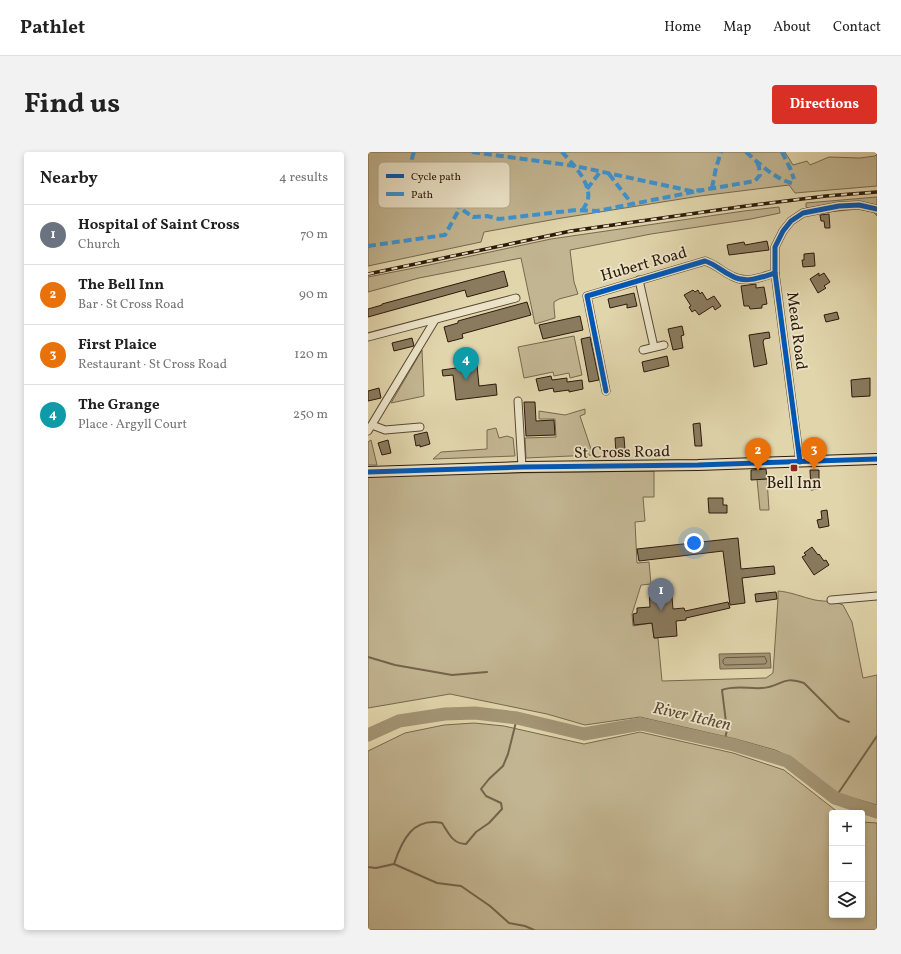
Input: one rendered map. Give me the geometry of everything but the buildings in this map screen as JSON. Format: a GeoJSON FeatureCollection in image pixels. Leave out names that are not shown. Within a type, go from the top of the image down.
{"type":"FeatureCollection","features":[{"type":"Feature","properties":{"kind":"main road","name":"St Cross Road"},"geometry":{"type":"LineString","coordinates":[[368,472],[522,467],[694,465],[877,459]]}},
{"type":"Feature","properties":{"kind":"street","name":"Mead Road"},"geometry":{"type":"LineString","coordinates":[[800,462],[775,273],[775,247],[783,231],[791,221],[803,213],[839,206],[858,205],[877,209]]}},
{"type":"Feature","properties":{"kind":"street","name":"Hubert Road"},"geometry":{"type":"LineString","coordinates":[[606,391],[587,296],[704,261],[715,264],[733,277],[749,280],[775,273]]}},
{"type":"Feature","properties":{"kind":"street","name":"Hubert Road"},"geometry":{"type":"LineString","coordinates":[[639,280],[654,347]]}},
{"type":"Feature","properties":{"kind":"street"},"geometry":{"type":"LineString","coordinates":[[368,337],[516,298]]}},
{"type":"Feature","properties":{"kind":"street"},"geometry":{"type":"LineString","coordinates":[[420,427],[385,430],[370,428],[435,320]]}},
{"type":"Feature","properties":{"kind":"street"},"geometry":{"type":"LineString","coordinates":[[643,350],[664,345]]}},
{"type":"Feature","properties":{"kind":"street"},"geometry":{"type":"LineString","coordinates":[[518,401],[522,467]]}},
{"type":"Feature","properties":{"kind":"street"},"geometry":{"type":"LineString","coordinates":[[831,600],[877,596]]}},
{"type":"Feature","properties":{"kind":"shaded area"},"geometry":{"type":"Polygon","coordinates":[[[368,152],[785,152],[793,165],[807,161],[810,165],[829,157],[860,158],[875,156],[877,154],[877,186],[795,193],[789,185],[700,196],[484,232],[481,242],[368,266],[368,152]]]}},
{"type":"Feature","properties":{"kind":"shaded area"},"geometry":{"type":"Polygon","coordinates":[[[877,197],[877,216],[873,212],[858,209],[818,213],[806,207],[806,203],[877,197]]]}},
{"type":"Feature","properties":{"kind":"shaded area"},"geometry":{"type":"Polygon","coordinates":[[[779,207],[780,213],[751,219],[651,234],[570,250],[574,282],[578,294],[559,299],[554,302],[555,318],[535,324],[521,258],[419,278],[368,292],[368,277],[551,239],[779,207]]]}},
{"type":"Feature","properties":{"kind":"shaded area"},"geometry":{"type":"Polygon","coordinates":[[[574,336],[582,375],[570,378],[569,373],[554,376],[553,372],[524,378],[518,347],[574,336]]]}},
{"type":"Feature","properties":{"kind":"shaded area"},"geometry":{"type":"Polygon","coordinates":[[[422,350],[424,396],[391,403],[422,350]]]}},
{"type":"Feature","properties":{"kind":"shaded area"},"geometry":{"type":"Polygon","coordinates":[[[585,409],[585,414],[580,416],[593,455],[526,458],[525,438],[556,437],[555,419],[539,419],[539,411],[565,415],[585,409]]]}},
{"type":"Feature","properties":{"kind":"shaded area"},"geometry":{"type":"Polygon","coordinates":[[[496,428],[499,438],[507,436],[513,438],[515,456],[433,459],[441,452],[487,449],[487,430],[496,428]]]}},
{"type":"Feature","properties":{"kind":"shaded area"},"geometry":{"type":"Polygon","coordinates":[[[371,440],[377,465],[368,465],[368,442],[371,440]]]}},
{"type":"Feature","properties":{"kind":"shaded area"},"geometry":{"type":"Polygon","coordinates":[[[654,471],[654,497],[643,497],[645,521],[635,522],[637,563],[649,562],[651,584],[641,585],[632,614],[633,626],[652,623],[654,638],[658,638],[662,681],[766,678],[773,673],[778,591],[843,605],[852,622],[863,678],[877,675],[877,805],[833,792],[793,758],[775,750],[736,739],[640,717],[585,725],[547,714],[450,694],[368,708],[368,475],[654,471]]]}},
{"type":"Feature","properties":{"kind":"shaded area"},"geometry":{"type":"Polygon","coordinates":[[[757,479],[767,479],[769,510],[760,510],[757,479]]]}},
{"type":"Feature","properties":{"kind":"shaded area"},"geometry":{"type":"Polygon","coordinates":[[[474,723],[504,726],[584,744],[640,732],[733,753],[784,770],[835,810],[829,810],[829,918],[865,918],[865,822],[877,823],[877,930],[368,930],[368,751],[405,733],[444,725],[474,723]]]}},
{"type":"Feature","properties":{"kind":"water"},"geometry":{"type":"Polygon","coordinates":[[[770,653],[771,668],[720,669],[719,654],[770,653]]]}},
{"type":"Feature","properties":{"kind":"waterway"},"geometry":{"type":"LineString","coordinates":[[368,657],[395,665],[452,675],[487,672]]}},
{"type":"Feature","properties":{"kind":"waterway"},"geometry":{"type":"LineString","coordinates":[[724,743],[727,730],[722,690],[737,687],[762,688],[791,680],[804,683],[839,718],[849,722]]}},
{"type":"Feature","properties":{"kind":"waterway","name":"River Itchen"},"geometry":{"type":"LineString","coordinates":[[368,735],[399,721],[445,714],[475,713],[517,718],[584,734],[641,724],[734,745],[787,761],[835,798],[877,812]]}},
{"type":"Feature","properties":{"kind":"waterway"},"geometry":{"type":"LineString","coordinates":[[394,864],[405,839],[416,827],[432,822],[442,823],[455,840],[462,844],[466,844],[476,832],[489,823],[502,809],[501,803],[486,796],[481,789],[503,766],[508,754],[517,718]]}},
{"type":"Feature","properties":{"kind":"waterway"},"geometry":{"type":"LineString","coordinates":[[835,798],[877,736]]}},
{"type":"Feature","properties":{"kind":"waterway"},"geometry":{"type":"LineString","coordinates":[[368,867],[376,868],[394,864],[437,883],[461,886],[490,906],[509,923],[525,926],[534,930]]}},
{"type":"Feature","properties":{"kind":"railway"},"geometry":{"type":"LineString","coordinates":[[368,274],[571,231],[746,206],[826,196],[877,192]]}},
{"type":"Feature","properties":{"kind":"marked path"},"geometry":{"type":"LineString","coordinates":[[412,162],[414,152]]}},
{"type":"Feature","properties":{"kind":"marked path"},"geometry":{"type":"LineString","coordinates":[[472,152],[575,166],[691,191],[755,181],[760,175],[756,160]]}},
{"type":"Feature","properties":{"kind":"marked path"},"geometry":{"type":"LineString","coordinates":[[562,152],[580,173],[587,186],[588,200],[583,210]]}},
{"type":"Feature","properties":{"kind":"marked path"},"geometry":{"type":"LineString","coordinates":[[712,188],[721,152]]}},
{"type":"Feature","properties":{"kind":"marked path"},"geometry":{"type":"LineString","coordinates":[[746,152],[775,176],[795,184]]}},
{"type":"Feature","properties":{"kind":"marked path"},"geometry":{"type":"LineString","coordinates":[[782,152],[794,179]]}},
{"type":"Feature","properties":{"kind":"marked path"},"geometry":{"type":"LineString","coordinates":[[587,189],[600,172]]}},
{"type":"Feature","properties":{"kind":"marked path"},"geometry":{"type":"LineString","coordinates":[[609,174],[632,204]]}},
{"type":"Feature","properties":{"kind":"marked path"},"geometry":{"type":"LineString","coordinates":[[460,208],[473,217],[487,216],[499,219],[576,210],[597,211],[703,190]]}},
{"type":"Feature","properties":{"kind":"marked path"},"geometry":{"type":"LineString","coordinates":[[368,246],[445,235],[460,208]]}},
{"type":"Feature","properties":{"kind":"cycle path"},"geometry":{"type":"LineString","coordinates":[[800,462],[775,273],[775,247],[783,231],[791,221],[803,213],[839,206],[859,205],[877,209]]}},
{"type":"Feature","properties":{"kind":"cycle path"},"geometry":{"type":"LineString","coordinates":[[606,391],[587,296],[705,261],[713,264],[732,276],[748,280],[775,273]]}},
{"type":"Feature","properties":{"kind":"cycle path"},"geometry":{"type":"LineString","coordinates":[[368,472],[522,467],[698,465],[877,459]]}},
{"type":"Feature","properties":{"kind":"place","name":"The Grange"},"geometry":{"type":"Point","coordinates":[466,380]}},
{"type":"Feature","properties":{"kind":"place","name":"Bell Inn"},"geometry":{"type":"Point","coordinates":[794,468]}},
{"type":"Feature","properties":{"kind":"place","name":"First Plaice"},"geometry":{"type":"Point","coordinates":[814,470]}},
{"type":"Feature","properties":{"kind":"place","name":"The Bell Inn"},"geometry":{"type":"Point","coordinates":[758,471]}},
{"type":"Feature","properties":{"kind":"place","name":"Hospital of Saint Cross"},"geometry":{"type":"Point","coordinates":[661,611]}}]}
